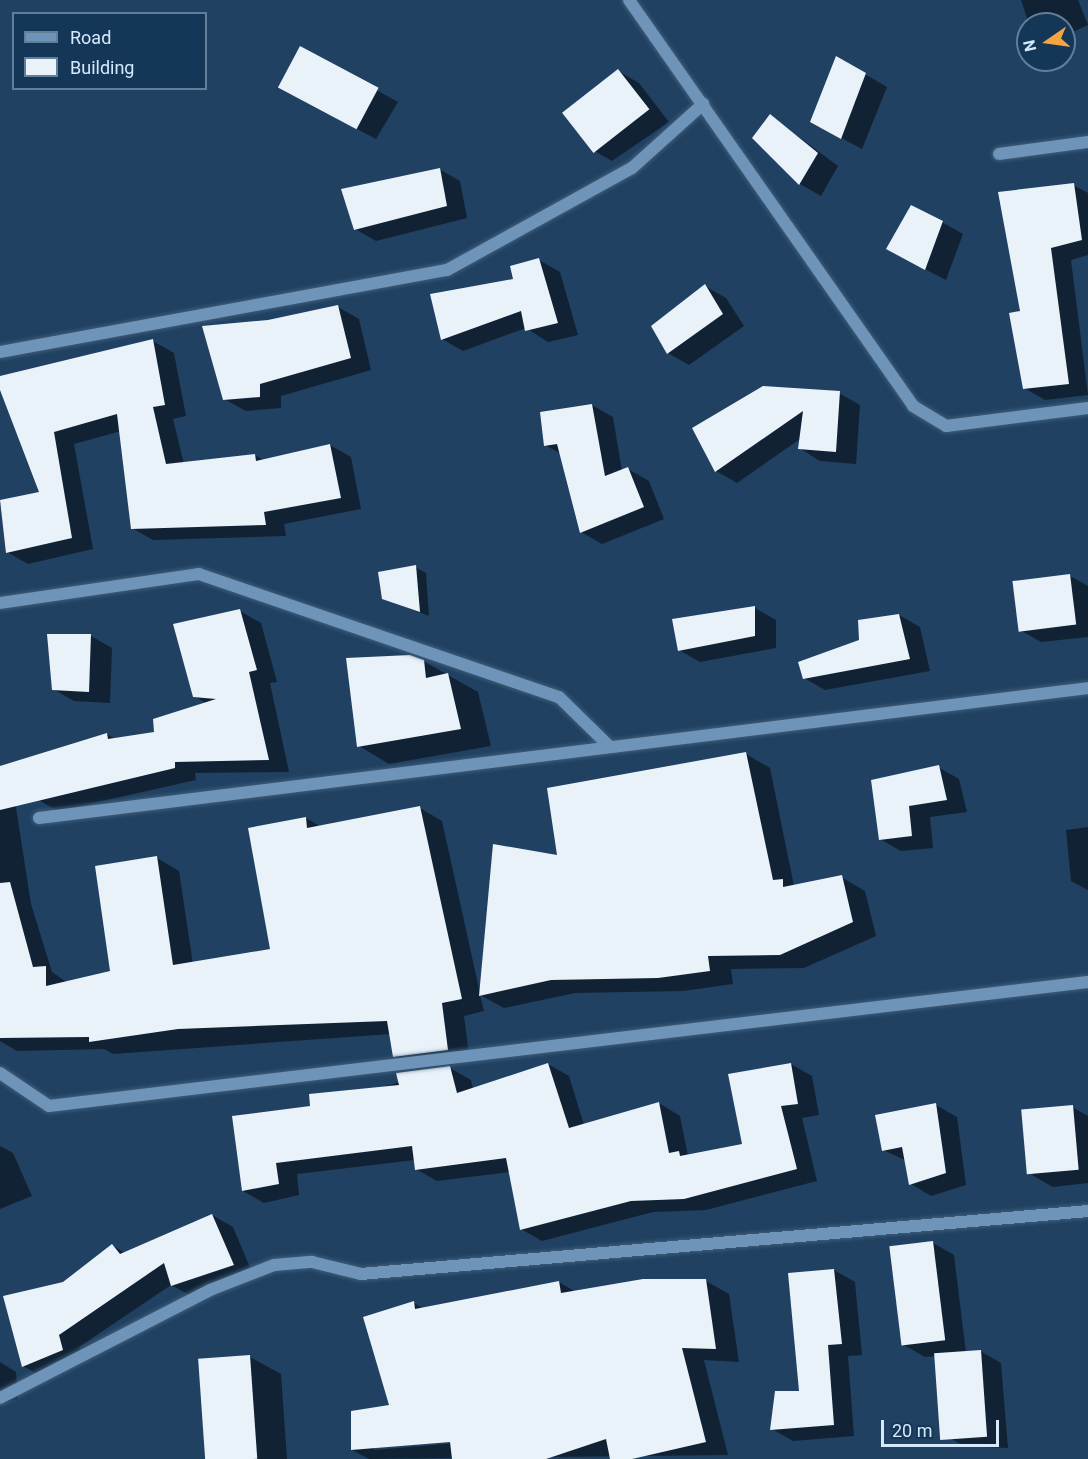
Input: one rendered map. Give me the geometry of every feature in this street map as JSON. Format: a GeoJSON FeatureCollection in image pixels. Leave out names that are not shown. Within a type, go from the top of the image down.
{"type":"FeatureCollection","features":[{"type":"Feature","properties":{"kind":"street"},"geometry":{"type":"LineString","coordinates":[[629,0],[913,406],[946,426],[1088,408]]}},
{"type":"Feature","properties":{"kind":"street"},"geometry":{"type":"LineString","coordinates":[[0,352],[447,270],[632,168],[703,104]]}},
{"type":"Feature","properties":{"kind":"street"},"geometry":{"type":"LineString","coordinates":[[999,154],[1088,142]]}},
{"type":"Feature","properties":{"kind":"street"},"geometry":{"type":"LineString","coordinates":[[0,603],[199,574],[559,697],[610,747]]}},
{"type":"Feature","properties":{"kind":"street"},"geometry":{"type":"LineString","coordinates":[[39,818],[1088,688]]}},
{"type":"Feature","properties":{"kind":"street"},"geometry":{"type":"LineString","coordinates":[[0,1073],[49,1106],[1088,982]]}},
{"type":"Feature","properties":{"kind":"street"},"geometry":{"type":"LineString","coordinates":[[0,1398],[210,1290],[274,1265],[312,1262],[361,1274],[1088,1211]]}},
{"type":"Feature","properties":{"kind":"building"},"geometry":{"type":"Polygon","coordinates":[[[300,46],[379,88],[357,129],[278,87],[300,46]]]}},
{"type":"Feature","properties":{"kind":"building"},"geometry":{"type":"Polygon","coordinates":[[[836,56],[866,73],[841,139],[810,122],[836,56]]]}},
{"type":"Feature","properties":{"kind":"building"},"geometry":{"type":"Polygon","coordinates":[[[618,69],[649,109],[593,153],[562,113],[618,69]]]}},
{"type":"Feature","properties":{"kind":"building"},"geometry":{"type":"Polygon","coordinates":[[[770,114],[818,153],[799,185],[752,138],[770,114]]]}},
{"type":"Feature","properties":{"kind":"building"},"geometry":{"type":"Polygon","coordinates":[[[440,168],[447,206],[354,230],[341,189],[440,168]]]}},
{"type":"Feature","properties":{"kind":"building"},"geometry":{"type":"Polygon","coordinates":[[[1074,183],[1082,240],[1051,248],[1069,384],[1023,389],[1009,313],[1020,311],[998,192],[1074,183]]]}},
{"type":"Feature","properties":{"kind":"building"},"geometry":{"type":"Polygon","coordinates":[[[911,205],[943,221],[925,270],[886,249],[911,205]]]}},
{"type":"Feature","properties":{"kind":"building"},"geometry":{"type":"Polygon","coordinates":[[[539,258],[558,323],[525,331],[521,311],[441,340],[430,294],[513,279],[510,266],[539,258]]]}},
{"type":"Feature","properties":{"kind":"building"},"geometry":{"type":"Polygon","coordinates":[[[705,284],[723,314],[667,354],[651,326],[705,284]]]}},
{"type":"Feature","properties":{"kind":"building"},"geometry":{"type":"Polygon","coordinates":[[[338,305],[351,358],[260,384],[260,397],[223,400],[202,326],[268,320],[338,305]]]}},
{"type":"Feature","properties":{"kind":"building"},"geometry":{"type":"Polygon","coordinates":[[[153,339],[165,405],[153,407],[166,464],[255,454],[256,461],[330,444],[341,498],[264,512],[266,525],[131,529],[117,414],[54,432],[72,538],[6,553],[0,500],[39,492],[0,390],[0,376],[153,339]]]}},
{"type":"Feature","properties":{"kind":"building"},"geometry":{"type":"Polygon","coordinates":[[[763,386],[840,391],[836,452],[798,449],[803,411],[715,472],[692,428],[763,386]]]}},
{"type":"Feature","properties":{"kind":"building"},"geometry":{"type":"Polygon","coordinates":[[[592,404],[605,476],[628,467],[644,507],[580,533],[557,444],[544,446],[540,412],[592,404]]]}},
{"type":"Feature","properties":{"kind":"building"},"geometry":{"type":"Polygon","coordinates":[[[416,565],[420,612],[382,599],[378,572],[416,565]]]}},
{"type":"Feature","properties":{"kind":"building"},"geometry":{"type":"Polygon","coordinates":[[[1070,574],[1076,625],[1019,632],[1012,581],[1070,574]]]}},
{"type":"Feature","properties":{"kind":"building"},"geometry":{"type":"Polygon","coordinates":[[[755,606],[755,636],[678,651],[672,619],[755,606]]]}},
{"type":"Feature","properties":{"kind":"building"},"geometry":{"type":"Polygon","coordinates":[[[240,609],[257,670],[249,672],[269,760],[175,762],[175,768],[0,810],[0,766],[107,733],[108,739],[154,732],[153,719],[216,699],[193,697],[173,624],[240,609]]]}},
{"type":"Feature","properties":{"kind":"building"},"geometry":{"type":"Polygon","coordinates":[[[899,614],[910,659],[803,679],[798,662],[859,640],[858,620],[899,614]]]}},
{"type":"Feature","properties":{"kind":"building"},"geometry":{"type":"Polygon","coordinates":[[[47,634],[91,634],[89,692],[52,690],[47,634]]]}},
{"type":"Feature","properties":{"kind":"building"},"geometry":{"type":"Polygon","coordinates":[[[410,655],[424,660],[426,678],[448,673],[461,729],[357,747],[346,658],[410,655]]]}},
{"type":"Feature","properties":{"kind":"building"},"geometry":{"type":"Polygon","coordinates":[[[746,752],[773,880],[783,879],[783,887],[842,875],[853,922],[780,955],[708,956],[710,971],[658,978],[551,980],[479,996],[493,844],[557,855],[547,788],[746,752]]]}},
{"type":"Feature","properties":{"kind":"building"},"geometry":{"type":"Polygon","coordinates":[[[939,765],[947,800],[909,806],[912,836],[879,840],[871,780],[939,765]]]}},
{"type":"Feature","properties":{"kind":"building"},"geometry":{"type":"Polygon","coordinates":[[[420,806],[462,999],[442,1003],[448,1050],[393,1057],[387,1021],[178,1029],[89,1042],[89,1037],[0,1038],[0,883],[10,882],[33,967],[46,966],[46,986],[110,971],[95,866],[157,856],[173,965],[270,949],[248,828],[306,817],[307,828],[420,806]]]}},
{"type":"Feature","properties":{"kind":"building"},"geometry":{"type":"Polygon","coordinates":[[[548,1063],[569,1128],[659,1102],[669,1153],[679,1151],[680,1156],[742,1144],[728,1074],[791,1063],[798,1104],[781,1106],[797,1169],[684,1199],[631,1201],[520,1230],[506,1158],[415,1170],[412,1146],[276,1163],[279,1184],[242,1191],[232,1116],[310,1106],[309,1094],[399,1085],[396,1073],[450,1066],[457,1093],[548,1063]]]}},
{"type":"Feature","properties":{"kind":"building"},"geometry":{"type":"Polygon","coordinates":[[[936,1103],[946,1173],[909,1185],[902,1147],[882,1151],[875,1115],[936,1103]]]}},
{"type":"Feature","properties":{"kind":"building"},"geometry":{"type":"Polygon","coordinates":[[[1073,1105],[1079,1170],[1027,1174],[1021,1110],[1073,1105]]]}},
{"type":"Feature","properties":{"kind":"building"},"geometry":{"type":"Polygon","coordinates":[[[212,1214],[234,1265],[171,1286],[164,1263],[59,1335],[63,1350],[22,1367],[3,1296],[63,1282],[112,1244],[120,1254],[212,1214]]]}},
{"type":"Feature","properties":{"kind":"building"},"geometry":{"type":"Polygon","coordinates":[[[933,1241],[945,1340],[902,1346],[889,1246],[933,1241]]]}},
{"type":"Feature","properties":{"kind":"building"},"geometry":{"type":"Polygon","coordinates":[[[834,1269],[842,1344],[828,1345],[834,1425],[770,1430],[775,1391],[799,1391],[788,1273],[834,1269]]]}},
{"type":"Feature","properties":{"kind":"building"},"geometry":{"type":"Polygon","coordinates":[[[643,1279],[706,1279],[716,1349],[682,1348],[706,1442],[632,1459],[610,1459],[606,1439],[546,1459],[452,1459],[450,1442],[351,1450],[351,1411],[389,1405],[363,1317],[414,1301],[415,1309],[559,1281],[561,1293],[643,1279]]]}},
{"type":"Feature","properties":{"kind":"building"},"geometry":{"type":"Polygon","coordinates":[[[981,1350],[987,1437],[940,1440],[934,1353],[981,1350]]]}},
{"type":"Feature","properties":{"kind":"building"},"geometry":{"type":"Polygon","coordinates":[[[250,1355],[257,1459],[205,1459],[198,1359],[250,1355]]]}}]}
